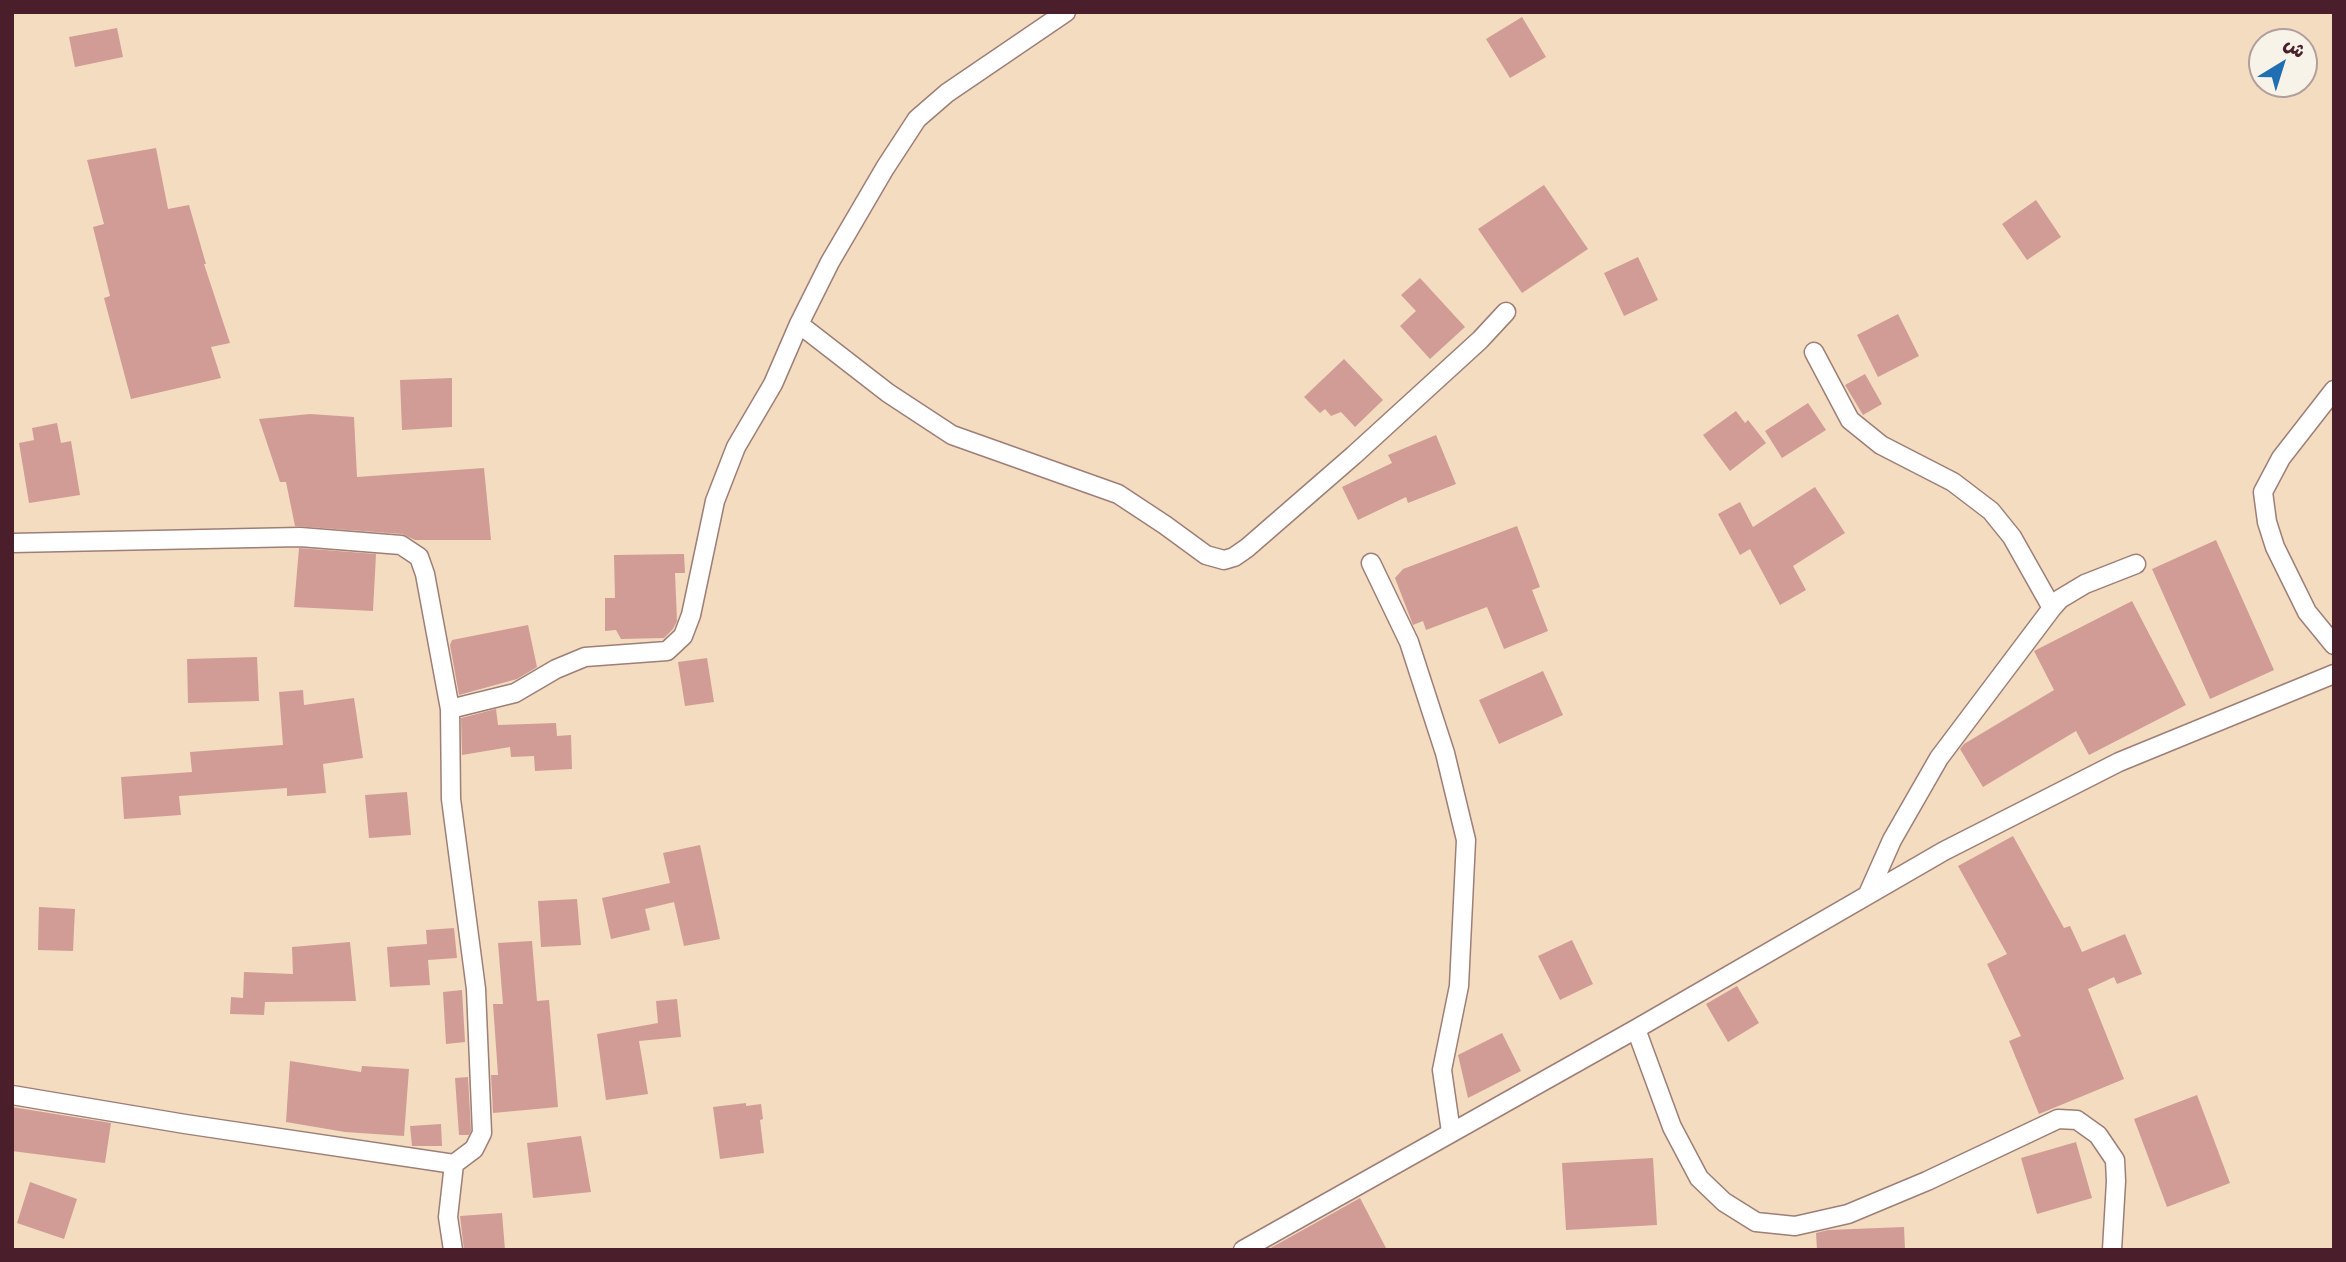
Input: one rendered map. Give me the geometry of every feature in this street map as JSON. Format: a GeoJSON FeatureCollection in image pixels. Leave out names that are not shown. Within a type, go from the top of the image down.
{"type":"FeatureCollection","features":[{"type":"Feature","properties":{"kind":"street"},"geometry":{"type":"LineString","coordinates":[[450,709],[515,693],[556,669],[585,657],[667,651],[683,636],[691,615],[715,501],[736,447],[773,384],[830,262],[917,119],[947,93],[1066,12]]}},
{"type":"Feature","properties":{"kind":"street"},"geometry":{"type":"LineString","coordinates":[[799,324],[888,393],[952,435],[1118,494],[1165,524],[1206,555],[1224,560],[1247,548],[1354,455],[1480,340],[1506,312]]}},
{"type":"Feature","properties":{"kind":"street"},"geometry":{"type":"LineString","coordinates":[[1814,352],[1850,420],[1881,445],[1954,482],[1991,510],[2012,537],[2052,608]]}},
{"type":"Feature","properties":{"kind":"street"},"geometry":{"type":"LineString","coordinates":[[2334,390],[2281,458],[2263,492],[2267,522],[2275,547],[2307,612],[2334,645]]}},
{"type":"Feature","properties":{"kind":"street"},"geometry":{"type":"LineString","coordinates":[[12,543],[300,537],[401,545],[419,557],[425,574],[450,709],[451,799],[476,989],[482,1133],[474,1149],[454,1164],[12,1095]]}},
{"type":"Feature","properties":{"kind":"street"},"geometry":{"type":"LineString","coordinates":[[1371,563],[1409,642],[1445,753],[1466,841],[1459,986],[1442,1070],[1451,1132]]}},
{"type":"Feature","properties":{"kind":"street"},"geometry":{"type":"LineString","coordinates":[[1868,894],[1892,840],[1939,758],[2052,608],[2060,599],[2085,584],[2136,564]]}},
{"type":"Feature","properties":{"kind":"street"},"geometry":{"type":"LineString","coordinates":[[1243,1250],[1636,1029],[1944,851],[2119,761],[2334,674]]}},
{"type":"Feature","properties":{"kind":"street"},"geometry":{"type":"LineString","coordinates":[[1636,1029],[1672,1127],[1699,1178],[1724,1202],[1756,1222],[1795,1226],[1847,1214],[1927,1181],[2058,1119],[2077,1121],[2098,1135],[2115,1160],[2112,1250]]}},
{"type":"Feature","properties":{"kind":"street"},"geometry":{"type":"LineString","coordinates":[[453,1250],[448,1217],[454,1164]]}},
{"type":"Feature","properties":{"kind":"building"},"geometry":{"type":"Polygon","coordinates":[[[1522,17],[1546,57],[1510,78],[1486,39],[1522,17]]]}},
{"type":"Feature","properties":{"kind":"building"},"geometry":{"type":"Polygon","coordinates":[[[117,28],[123,57],[75,67],[69,37],[117,28]]]}},
{"type":"Feature","properties":{"kind":"building"},"geometry":{"type":"Polygon","coordinates":[[[156,148],[168,209],[189,205],[204,264],[230,343],[211,347],[221,378],[131,399],[104,298],[110,296],[93,227],[104,224],[87,160],[156,148]]]}},
{"type":"Feature","properties":{"kind":"building"},"geometry":{"type":"Polygon","coordinates":[[[1544,185],[1588,249],[1522,293],[1478,229],[1544,185]]]}},
{"type":"Feature","properties":{"kind":"building"},"geometry":{"type":"Polygon","coordinates":[[[2036,200],[2061,237],[2027,260],[2002,224],[2036,200]]]}},
{"type":"Feature","properties":{"kind":"building"},"geometry":{"type":"Polygon","coordinates":[[[1638,257],[1658,300],[1624,316],[1604,273],[1638,257]]]}},
{"type":"Feature","properties":{"kind":"building"},"geometry":{"type":"Polygon","coordinates":[[[1420,278],[1465,327],[1430,359],[1400,326],[1416,311],[1401,295],[1420,278]]]}},
{"type":"Feature","properties":{"kind":"building"},"geometry":{"type":"Polygon","coordinates":[[[1898,314],[1919,356],[1878,377],[1857,335],[1898,314]]]}},
{"type":"Feature","properties":{"kind":"building"},"geometry":{"type":"Polygon","coordinates":[[[1344,359],[1383,400],[1355,427],[1341,412],[1331,416],[1325,409],[1320,413],[1304,397],[1344,359]]]}},
{"type":"Feature","properties":{"kind":"building"},"geometry":{"type":"Polygon","coordinates":[[[1865,374],[1882,404],[1863,415],[1845,385],[1865,374]]]}},
{"type":"Feature","properties":{"kind":"building"},"geometry":{"type":"Polygon","coordinates":[[[452,378],[452,427],[402,430],[400,380],[452,378]]]}},
{"type":"Feature","properties":{"kind":"building"},"geometry":{"type":"Polygon","coordinates":[[[1808,403],[1826,430],[1782,458],[1765,431],[1808,403]]]}},
{"type":"Feature","properties":{"kind":"building"},"geometry":{"type":"Polygon","coordinates":[[[1736,411],[1745,423],[1748,420],[1766,443],[1730,471],[1703,435],[1736,411]]]}},
{"type":"Feature","properties":{"kind":"building"},"geometry":{"type":"Polygon","coordinates":[[[310,414],[354,417],[357,477],[484,468],[491,540],[415,540],[402,534],[295,526],[286,482],[280,482],[259,419],[310,414]]]}},
{"type":"Feature","properties":{"kind":"building"},"geometry":{"type":"Polygon","coordinates":[[[57,423],[61,443],[71,441],[80,495],[29,503],[19,443],[34,440],[32,428],[57,423]]]}},
{"type":"Feature","properties":{"kind":"building"},"geometry":{"type":"Polygon","coordinates":[[[1436,435],[1456,484],[1408,503],[1406,497],[1358,520],[1342,487],[1392,463],[1388,455],[1436,435]]]}},
{"type":"Feature","properties":{"kind":"building"},"geometry":{"type":"Polygon","coordinates":[[[1815,487],[1845,533],[1793,566],[1806,590],[1780,605],[1750,549],[1740,555],[1718,514],[1740,502],[1753,527],[1815,487]]]}},
{"type":"Feature","properties":{"kind":"building"},"geometry":{"type":"Polygon","coordinates":[[[1517,526],[1540,587],[1532,590],[1548,631],[1504,649],[1487,607],[1426,630],[1423,621],[1413,625],[1395,578],[1403,569],[1517,526]]]}},
{"type":"Feature","properties":{"kind":"building"},"geometry":{"type":"Polygon","coordinates":[[[2216,540],[2274,670],[2210,699],[2152,569],[2216,540]]]}},
{"type":"Feature","properties":{"kind":"building"},"geometry":{"type":"Polygon","coordinates":[[[299,548],[376,554],[373,611],[294,607],[299,548]]]}},
{"type":"Feature","properties":{"kind":"building"},"geometry":{"type":"Polygon","coordinates":[[[684,554],[685,573],[675,573],[677,621],[664,638],[621,639],[616,630],[605,631],[605,598],[615,598],[614,555],[684,554]]]}},
{"type":"Feature","properties":{"kind":"building"},"geometry":{"type":"Polygon","coordinates":[[[2132,601],[2186,705],[2089,755],[2076,731],[1983,787],[1960,749],[1964,744],[2054,690],[2034,651],[2132,601]]]}},
{"type":"Feature","properties":{"kind":"building"},"geometry":{"type":"Polygon","coordinates":[[[528,625],[537,667],[517,679],[459,695],[450,645],[452,640],[528,625]]]}},
{"type":"Feature","properties":{"kind":"building"},"geometry":{"type":"Polygon","coordinates":[[[257,657],[259,701],[188,703],[187,659],[257,657]]]}},
{"type":"Feature","properties":{"kind":"building"},"geometry":{"type":"Polygon","coordinates":[[[707,658],[714,702],[685,706],[678,662],[707,658]]]}},
{"type":"Feature","properties":{"kind":"building"},"geometry":{"type":"Polygon","coordinates":[[[1543,671],[1563,715],[1499,744],[1479,700],[1543,671]]]}},
{"type":"Feature","properties":{"kind":"building"},"geometry":{"type":"Polygon","coordinates":[[[303,690],[304,705],[354,698],[363,758],[323,764],[326,793],[287,796],[287,788],[179,796],[181,815],[124,819],[121,777],[192,772],[190,752],[283,745],[279,692],[303,690]]]}},
{"type":"Feature","properties":{"kind":"building"},"geometry":{"type":"Polygon","coordinates":[[[496,709],[498,725],[556,723],[557,736],[571,735],[572,769],[535,771],[534,756],[511,757],[510,747],[462,755],[461,718],[496,709]]]}},
{"type":"Feature","properties":{"kind":"building"},"geometry":{"type":"Polygon","coordinates":[[[407,792],[411,835],[369,838],[365,795],[407,792]]]}},
{"type":"Feature","properties":{"kind":"building"},"geometry":{"type":"Polygon","coordinates":[[[2013,836],[2064,928],[2070,926],[2082,952],[2125,934],[2142,974],[2117,984],[2114,977],[2088,989],[2124,1079],[2039,1114],[2009,1041],[2021,1036],[1987,964],[2007,954],[1958,866],[2013,836]]]}},
{"type":"Feature","properties":{"kind":"building"},"geometry":{"type":"Polygon","coordinates":[[[700,845],[720,939],[684,946],[674,902],[645,909],[650,930],[611,939],[602,898],[670,883],[663,853],[700,845]]]}},
{"type":"Feature","properties":{"kind":"building"},"geometry":{"type":"Polygon","coordinates":[[[577,899],[581,945],[541,947],[538,901],[577,899]]]}},
{"type":"Feature","properties":{"kind":"building"},"geometry":{"type":"Polygon","coordinates":[[[39,907],[75,909],[73,951],[38,950],[39,907]]]}},
{"type":"Feature","properties":{"kind":"building"},"geometry":{"type":"Polygon","coordinates":[[[454,928],[457,958],[428,960],[430,985],[390,987],[387,947],[427,944],[426,930],[454,928]]]}},
{"type":"Feature","properties":{"kind":"building"},"geometry":{"type":"Polygon","coordinates":[[[1572,940],[1593,984],[1560,1000],[1538,956],[1572,940]]]}},
{"type":"Feature","properties":{"kind":"building"},"geometry":{"type":"Polygon","coordinates":[[[532,941],[537,1001],[549,1000],[558,1107],[493,1113],[491,1075],[498,1075],[493,1004],[503,1004],[498,943],[532,941]]]}},
{"type":"Feature","properties":{"kind":"building"},"geometry":{"type":"Polygon","coordinates":[[[350,942],[356,1001],[265,1002],[264,1015],[230,1014],[231,997],[243,998],[244,972],[293,974],[292,947],[350,942]]]}},
{"type":"Feature","properties":{"kind":"building"},"geometry":{"type":"Polygon","coordinates":[[[1737,986],[1759,1023],[1728,1042],[1706,1004],[1737,986]]]}},
{"type":"Feature","properties":{"kind":"building"},"geometry":{"type":"Polygon","coordinates":[[[462,990],[465,1042],[446,1044],[443,992],[462,990]]]}},
{"type":"Feature","properties":{"kind":"building"},"geometry":{"type":"Polygon","coordinates":[[[677,999],[681,1037],[639,1041],[648,1094],[606,1100],[597,1034],[658,1023],[656,1001],[677,999]]]}},
{"type":"Feature","properties":{"kind":"building"},"geometry":{"type":"Polygon","coordinates":[[[1502,1033],[1521,1071],[1468,1098],[1458,1055],[1502,1033]]]}},
{"type":"Feature","properties":{"kind":"building"},"geometry":{"type":"Polygon","coordinates":[[[290,1061],[361,1072],[362,1066],[409,1069],[404,1136],[345,1132],[286,1122],[290,1061]]]}},
{"type":"Feature","properties":{"kind":"building"},"geometry":{"type":"Polygon","coordinates":[[[468,1077],[471,1131],[469,1135],[459,1135],[455,1078],[468,1077]]]}},
{"type":"Feature","properties":{"kind":"building"},"geometry":{"type":"Polygon","coordinates":[[[2197,1095],[2230,1183],[2167,1207],[2134,1119],[2197,1095]]]}},
{"type":"Feature","properties":{"kind":"building"},"geometry":{"type":"Polygon","coordinates":[[[746,1103],[746,1106],[761,1104],[764,1153],[720,1159],[713,1107],[746,1103]]]}},
{"type":"Feature","properties":{"kind":"building"},"geometry":{"type":"Polygon","coordinates":[[[12,1107],[111,1123],[105,1163],[12,1151],[12,1107]]]}},
{"type":"Feature","properties":{"kind":"building"},"geometry":{"type":"Polygon","coordinates":[[[441,1124],[442,1146],[412,1146],[410,1126],[441,1124]]]}},
{"type":"Feature","properties":{"kind":"building"},"geometry":{"type":"Polygon","coordinates":[[[581,1136],[591,1192],[533,1198],[527,1143],[581,1136]]]}},
{"type":"Feature","properties":{"kind":"building"},"geometry":{"type":"Polygon","coordinates":[[[2076,1142],[2092,1198],[2037,1214],[2021,1158],[2076,1142]]]}},
{"type":"Feature","properties":{"kind":"building"},"geometry":{"type":"Polygon","coordinates":[[[1653,1158],[1657,1225],[1566,1230],[1562,1163],[1653,1158]]]}},
{"type":"Feature","properties":{"kind":"building"},"geometry":{"type":"Polygon","coordinates":[[[30,1182],[77,1199],[64,1239],[17,1223],[30,1182]]]}},
{"type":"Feature","properties":{"kind":"building"},"geometry":{"type":"Polygon","coordinates":[[[1360,1198],[1387,1250],[1267,1250],[1360,1198]]]}},
{"type":"Feature","properties":{"kind":"building"},"geometry":{"type":"Polygon","coordinates":[[[502,1213],[505,1250],[464,1250],[460,1216],[502,1213]]]}},
{"type":"Feature","properties":{"kind":"building"},"geometry":{"type":"Polygon","coordinates":[[[1904,1227],[1905,1250],[1817,1250],[1816,1233],[1828,1230],[1904,1227]]]}}]}
